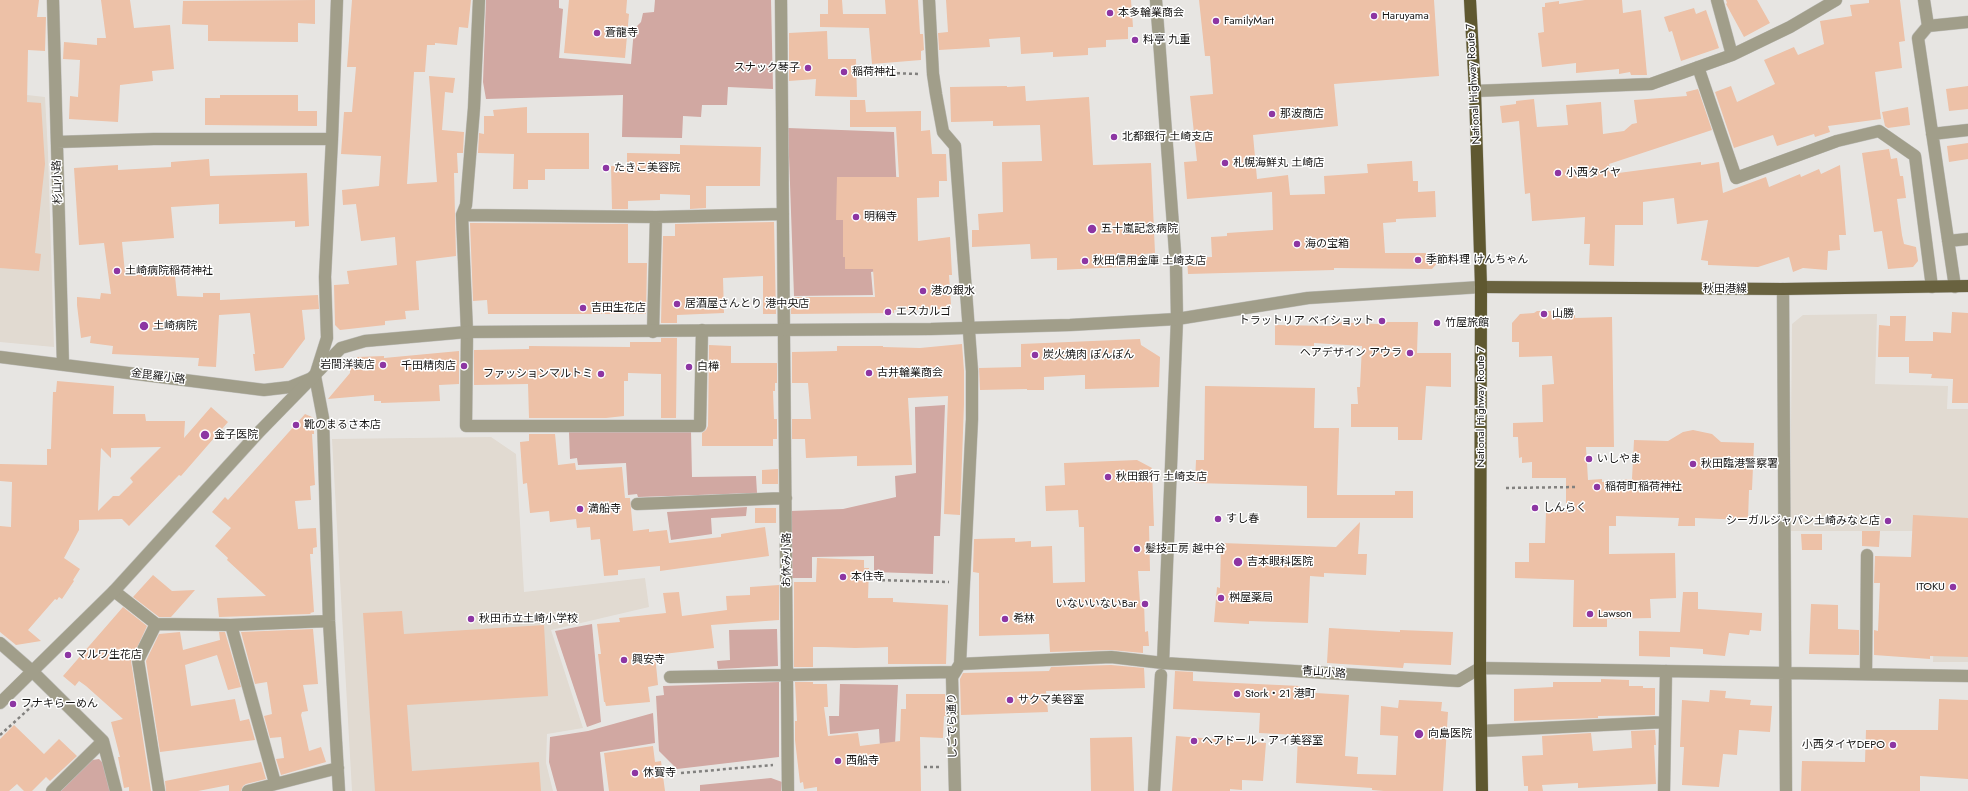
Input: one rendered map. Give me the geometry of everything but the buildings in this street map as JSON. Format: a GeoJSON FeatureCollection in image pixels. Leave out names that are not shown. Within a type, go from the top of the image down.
{"type":"FeatureCollection","features":[{"type":"Feature","properties":{"kind":"highway","name":"National Highway Route 7"},"geometry":{"type":"LineString","coordinates":[[1470,0],[1482,287],[1480,668],[1482,791]]}},
{"type":"Feature","properties":{"kind":"main road","name":"秋田港線"},"geometry":{"type":"LineString","coordinates":[[1482,287],[1783,289],[1968,286]]}},
{"type":"Feature","properties":{"kind":"street","name":"杉山小路"},"geometry":{"type":"LineString","coordinates":[[53,0],[63,365]]}},
{"type":"Feature","properties":{"kind":"street"},"geometry":{"type":"LineString","coordinates":[[336,0],[332,139],[325,277],[327,338],[314,376],[323,418],[329,622],[339,791]]}},
{"type":"Feature","properties":{"kind":"street"},"geometry":{"type":"LineString","coordinates":[[479,0],[474,108],[466,205],[462,215],[467,332],[466,426],[700,426],[702,330]]}},
{"type":"Feature","properties":{"kind":"street","name":"お休み小路"},"geometry":{"type":"LineString","coordinates":[[781,0],[788,791]]}},
{"type":"Feature","properties":{"kind":"street","name":"しごでら通り"},"geometry":{"type":"LineString","coordinates":[[929,0],[933,74],[943,132],[955,146],[967,327],[972,371],[972,419],[958,668],[952,677],[955,791]]}},
{"type":"Feature","properties":{"kind":"street"},"geometry":{"type":"LineString","coordinates":[[1156,0],[1175,257],[1177,319],[1163,663]]}},
{"type":"Feature","properties":{"kind":"street"},"geometry":{"type":"LineString","coordinates":[[1470,0],[1475,0]]}},
{"type":"Feature","properties":{"kind":"street"},"geometry":{"type":"LineString","coordinates":[[1717,0],[1732,55]]}},
{"type":"Feature","properties":{"kind":"street"},"geometry":{"type":"LineString","coordinates":[[1475,91],[1651,84],[1732,55],[1790,27],[1836,0]]}},
{"type":"Feature","properties":{"kind":"street"},"geometry":{"type":"LineString","coordinates":[[1924,0],[1928,26]]}},
{"type":"Feature","properties":{"kind":"street"},"geometry":{"type":"LineString","coordinates":[[1955,287],[1918,38],[1928,26],[1968,22]]}},
{"type":"Feature","properties":{"kind":"street"},"geometry":{"type":"LineString","coordinates":[[1698,67],[1736,178],[1837,141],[1879,131],[1915,156],[1932,287]]}},
{"type":"Feature","properties":{"kind":"street"},"geometry":{"type":"LineString","coordinates":[[1932,134],[1968,130]]}},
{"type":"Feature","properties":{"kind":"street"},"geometry":{"type":"LineString","coordinates":[[56,142],[162,139],[332,139]]}},
{"type":"Feature","properties":{"kind":"street"},"geometry":{"type":"LineString","coordinates":[[462,215],[656,217],[783,214]]}},
{"type":"Feature","properties":{"kind":"street"},"geometry":{"type":"LineString","coordinates":[[653,332],[656,217]]}},
{"type":"Feature","properties":{"kind":"street"},"geometry":{"type":"LineString","coordinates":[[1948,241],[1968,238]]}},
{"type":"Feature","properties":{"kind":"street"},"geometry":{"type":"LineString","coordinates":[[0,703],[114,591],[258,432],[341,348],[365,341],[467,332],[653,332],[1070,325],[1177,319],[1308,298],[1482,287]]}},
{"type":"Feature","properties":{"kind":"street"},"geometry":{"type":"LineString","coordinates":[[1783,289],[1786,791]]}},
{"type":"Feature","properties":{"kind":"street","name":"金毘羅小路"},"geometry":{"type":"LineString","coordinates":[[0,357],[264,390],[290,387],[314,376]]}},
{"type":"Feature","properties":{"kind":"street"},"geometry":{"type":"LineString","coordinates":[[637,504],[786,498]]}},
{"type":"Feature","properties":{"kind":"street"},"geometry":{"type":"LineString","coordinates":[[1866,674],[1867,555]]}},
{"type":"Feature","properties":{"kind":"street"},"geometry":{"type":"LineString","coordinates":[[114,591],[156,624],[231,625],[329,622]]}},
{"type":"Feature","properties":{"kind":"street"},"geometry":{"type":"LineString","coordinates":[[156,624],[138,660],[159,791]]}},
{"type":"Feature","properties":{"kind":"street"},"geometry":{"type":"LineString","coordinates":[[231,625],[275,783]]}},
{"type":"Feature","properties":{"kind":"street"},"geometry":{"type":"LineString","coordinates":[[0,643],[103,741],[116,791]]}},
{"type":"Feature","properties":{"kind":"street","name":"青山小路"},"geometry":{"type":"LineString","coordinates":[[670,677],[788,676],[958,668],[1111,656],[1163,663],[1458,681],[1480,668]]}},
{"type":"Feature","properties":{"kind":"street"},"geometry":{"type":"LineString","coordinates":[[1480,668],[1968,676]]}},
{"type":"Feature","properties":{"kind":"street"},"geometry":{"type":"LineString","coordinates":[[1664,791],[1666,671]]}},
{"type":"Feature","properties":{"kind":"street"},"geometry":{"type":"LineString","coordinates":[[1154,791],[1160,675]]}},
{"type":"Feature","properties":{"kind":"street"},"geometry":{"type":"LineString","coordinates":[[1481,731],[1665,722]]}},
{"type":"Feature","properties":{"kind":"street"},"geometry":{"type":"LineString","coordinates":[[52,791],[103,741]]}},
{"type":"Feature","properties":{"kind":"street"},"geometry":{"type":"LineString","coordinates":[[248,791],[338,768]]}},
{"type":"Feature","properties":{"kind":"path"},"geometry":{"type":"LineString","coordinates":[[861,72],[933,74]]}},
{"type":"Feature","properties":{"kind":"path"},"geometry":{"type":"LineString","coordinates":[[1506,488],[1577,487]]}},
{"type":"Feature","properties":{"kind":"path"},"geometry":{"type":"LineString","coordinates":[[876,580],[963,582]]}},
{"type":"Feature","properties":{"kind":"path"},"geometry":{"type":"LineString","coordinates":[[0,735],[50,689]]}},
{"type":"Feature","properties":{"kind":"path"},"geometry":{"type":"LineString","coordinates":[[681,773],[788,764]]}},
{"type":"Feature","properties":{"kind":"shaded area"},"geometry":{"type":"Polygon","coordinates":[[[486,0],[559,0],[559,8],[563,9],[559,58],[631,64],[634,29],[641,22],[643,13],[654,12],[655,0],[771,0],[773,89],[728,87],[727,105],[702,105],[701,117],[683,116],[682,138],[622,137],[623,95],[486,99],[483,82],[486,0]]]}},
{"type":"Feature","properties":{"kind":"shaded area"},"geometry":{"type":"Polygon","coordinates":[[[0,92],[45,97],[54,347],[0,342],[0,92]]]}},
{"type":"Feature","properties":{"kind":"shaded area"},"geometry":{"type":"Polygon","coordinates":[[[788,128],[894,132],[897,193],[893,268],[871,272],[873,295],[794,296],[788,128]]]}},
{"type":"Feature","properties":{"kind":"shaded area"},"geometry":{"type":"Polygon","coordinates":[[[1877,314],[1875,384],[1948,386],[1947,409],[1968,409],[1968,662],[1933,662],[1938,531],[1790,531],[1792,324],[1803,315],[1877,314]]]}},
{"type":"Feature","properties":{"kind":"shaded area"},"geometry":{"type":"Polygon","coordinates":[[[945,405],[940,536],[934,536],[933,574],[874,572],[874,556],[812,557],[812,578],[792,578],[791,511],[843,509],[896,497],[895,476],[916,473],[915,407],[945,405]]]}},
{"type":"Feature","properties":{"kind":"shaded area"},"geometry":{"type":"Polygon","coordinates":[[[691,431],[692,477],[756,476],[757,493],[638,497],[637,494],[628,495],[626,463],[578,465],[577,458],[570,459],[569,432],[691,431]]]}},
{"type":"Feature","properties":{"kind":"shaded area","name":"秋田市立土崎小学校"},"geometry":{"type":"Polygon","coordinates":[[[491,437],[516,454],[524,592],[645,578],[649,607],[551,630],[583,728],[547,734],[546,763],[553,791],[352,791],[332,439],[491,437]]]}},
{"type":"Feature","properties":{"kind":"shaded area"},"geometry":{"type":"Polygon","coordinates":[[[747,507],[746,516],[711,518],[712,534],[671,540],[667,512],[747,507]]]}},
{"type":"Feature","properties":{"kind":"shaded area"},"geometry":{"type":"Polygon","coordinates":[[[592,624],[601,722],[587,727],[555,631],[592,624]]]}},
{"type":"Feature","properties":{"kind":"shaded area"},"geometry":{"type":"Polygon","coordinates":[[[777,629],[778,666],[718,669],[717,661],[730,660],[729,630],[777,629]]]}},
{"type":"Feature","properties":{"kind":"shaded area"},"geometry":{"type":"Polygon","coordinates":[[[779,682],[779,757],[677,769],[659,751],[656,696],[664,695],[663,686],[779,682]]]}},
{"type":"Feature","properties":{"kind":"shaded area"},"geometry":{"type":"Polygon","coordinates":[[[840,684],[898,685],[893,784],[882,783],[879,729],[830,734],[829,716],[839,716],[840,684]]]}},
{"type":"Feature","properties":{"kind":"shaded area"},"geometry":{"type":"Polygon","coordinates":[[[653,713],[655,743],[600,752],[604,791],[557,791],[549,762],[550,737],[588,731],[653,713]]]}},
{"type":"Feature","properties":{"kind":"shaded area"},"geometry":{"type":"Polygon","coordinates":[[[99,759],[103,763],[110,791],[61,791],[92,760],[99,759]]]}},
{"type":"Feature","properties":{"kind":"shaded area"},"geometry":{"type":"Polygon","coordinates":[[[771,778],[782,782],[781,791],[700,791],[700,785],[771,778]]]}},
{"type":"Feature","properties":{"kind":"place","name":"本多輪業商会"},"geometry":{"type":"Point","coordinates":[1110,13]}},
{"type":"Feature","properties":{"kind":"place","name":"Haruyama"},"geometry":{"type":"Point","coordinates":[1374,16]}},
{"type":"Feature","properties":{"kind":"place","name":"FamilyMart"},"geometry":{"type":"Point","coordinates":[1216,21]}},
{"type":"Feature","properties":{"kind":"place","name":"蒼龍寺"},"geometry":{"type":"Point","coordinates":[597,33]}},
{"type":"Feature","properties":{"kind":"place","name":"料亭 九重"},"geometry":{"type":"Point","coordinates":[1135,40]}},
{"type":"Feature","properties":{"kind":"place","name":"スナック琴子"},"geometry":{"type":"Point","coordinates":[808,68]}},
{"type":"Feature","properties":{"kind":"place","name":"稲荷神社"},"geometry":{"type":"Point","coordinates":[844,72]}},
{"type":"Feature","properties":{"kind":"place","name":"那波商店"},"geometry":{"type":"Point","coordinates":[1272,114]}},
{"type":"Feature","properties":{"kind":"place","name":"北都銀行 土崎支店"},"geometry":{"type":"Point","coordinates":[1114,137]}},
{"type":"Feature","properties":{"kind":"place","name":"札幌海鮮丸 土崎店"},"geometry":{"type":"Point","coordinates":[1225,163]}},
{"type":"Feature","properties":{"kind":"place","name":"たきこ美容院"},"geometry":{"type":"Point","coordinates":[606,168]}},
{"type":"Feature","properties":{"kind":"place","name":"小西タイヤ"},"geometry":{"type":"Point","coordinates":[1558,173]}},
{"type":"Feature","properties":{"kind":"place","name":"明稱寺"},"geometry":{"type":"Point","coordinates":[856,217]}},
{"type":"Feature","properties":{"kind":"place","name":"五十嵐記念病院"},"geometry":{"type":"Point","coordinates":[1092,229]}},
{"type":"Feature","properties":{"kind":"place","name":"海の宝箱"},"geometry":{"type":"Point","coordinates":[1297,244]}},
{"type":"Feature","properties":{"kind":"place","name":"季節料理 けんちゃん"},"geometry":{"type":"Point","coordinates":[1418,260]}},
{"type":"Feature","properties":{"kind":"place","name":"秋田信用金庫 土崎支店"},"geometry":{"type":"Point","coordinates":[1085,261]}},
{"type":"Feature","properties":{"kind":"place","name":"土崎病院稲荷神社"},"geometry":{"type":"Point","coordinates":[117,271]}},
{"type":"Feature","properties":{"kind":"place","name":"港の銀水"},"geometry":{"type":"Point","coordinates":[923,291]}},
{"type":"Feature","properties":{"kind":"place","name":"居酒屋さんとり 港中央店"},"geometry":{"type":"Point","coordinates":[677,304]}},
{"type":"Feature","properties":{"kind":"place","name":"吉田生花店"},"geometry":{"type":"Point","coordinates":[583,308]}},
{"type":"Feature","properties":{"kind":"place","name":"エスカルゴ"},"geometry":{"type":"Point","coordinates":[888,312]}},
{"type":"Feature","properties":{"kind":"place","name":"山勝"},"geometry":{"type":"Point","coordinates":[1544,314]}},
{"type":"Feature","properties":{"kind":"place","name":"トラットリア ベイショット"},"geometry":{"type":"Point","coordinates":[1382,321]}},
{"type":"Feature","properties":{"kind":"place","name":"竹屋旅館"},"geometry":{"type":"Point","coordinates":[1437,323]}},
{"type":"Feature","properties":{"kind":"place","name":"土崎病院"},"geometry":{"type":"Point","coordinates":[144,326]}},
{"type":"Feature","properties":{"kind":"place","name":"ヘアデザイン アウラ"},"geometry":{"type":"Point","coordinates":[1410,353]}},
{"type":"Feature","properties":{"kind":"place","name":"炭火焼肉 ぽんぽん"},"geometry":{"type":"Point","coordinates":[1035,355]}},
{"type":"Feature","properties":{"kind":"place","name":"岩間洋装店"},"geometry":{"type":"Point","coordinates":[383,365]}},
{"type":"Feature","properties":{"kind":"place","name":"千田精肉店"},"geometry":{"type":"Point","coordinates":[464,366]}},
{"type":"Feature","properties":{"kind":"place","name":"白樺"},"geometry":{"type":"Point","coordinates":[689,367]}},
{"type":"Feature","properties":{"kind":"place","name":"古井輪業商会"},"geometry":{"type":"Point","coordinates":[869,373]}},
{"type":"Feature","properties":{"kind":"place","name":"ファッションマルトミ"},"geometry":{"type":"Point","coordinates":[601,374]}},
{"type":"Feature","properties":{"kind":"place","name":"靴のまるさ本店"},"geometry":{"type":"Point","coordinates":[296,425]}},
{"type":"Feature","properties":{"kind":"place","name":"金子医院"},"geometry":{"type":"Point","coordinates":[205,435]}},
{"type":"Feature","properties":{"kind":"place","name":"いしやま"},"geometry":{"type":"Point","coordinates":[1589,459]}},
{"type":"Feature","properties":{"kind":"place","name":"秋田臨港警察署"},"geometry":{"type":"Point","coordinates":[1693,464]}},
{"type":"Feature","properties":{"kind":"place","name":"秋田銀行 土崎支店"},"geometry":{"type":"Point","coordinates":[1108,477]}},
{"type":"Feature","properties":{"kind":"place","name":"稲荷町稲荷神社"},"geometry":{"type":"Point","coordinates":[1597,487]}},
{"type":"Feature","properties":{"kind":"place","name":"しんらく"},"geometry":{"type":"Point","coordinates":[1535,508]}},
{"type":"Feature","properties":{"kind":"place","name":"満船寺"},"geometry":{"type":"Point","coordinates":[580,509]}},
{"type":"Feature","properties":{"kind":"place","name":"すし春"},"geometry":{"type":"Point","coordinates":[1218,519]}},
{"type":"Feature","properties":{"kind":"place","name":"シーガルジャパン土崎みなと店"},"geometry":{"type":"Point","coordinates":[1888,521]}},
{"type":"Feature","properties":{"kind":"place","name":"髪技工房 越中谷"},"geometry":{"type":"Point","coordinates":[1137,549]}},
{"type":"Feature","properties":{"kind":"place","name":"吉本眼科医院"},"geometry":{"type":"Point","coordinates":[1238,562]}},
{"type":"Feature","properties":{"kind":"place","name":"本住寺"},"geometry":{"type":"Point","coordinates":[843,577]}},
{"type":"Feature","properties":{"kind":"place","name":"ITOKU"},"geometry":{"type":"Point","coordinates":[1953,587]}},
{"type":"Feature","properties":{"kind":"place","name":"桝屋薬局"},"geometry":{"type":"Point","coordinates":[1221,598]}},
{"type":"Feature","properties":{"kind":"place","name":"いないいないBar"},"geometry":{"type":"Point","coordinates":[1145,604]}},
{"type":"Feature","properties":{"kind":"place","name":"Lawson"},"geometry":{"type":"Point","coordinates":[1590,614]}},
{"type":"Feature","properties":{"kind":"place","name":"秋田市立土崎小学校"},"geometry":{"type":"Point","coordinates":[471,619]}},
{"type":"Feature","properties":{"kind":"place","name":"希林"},"geometry":{"type":"Point","coordinates":[1005,619]}},
{"type":"Feature","properties":{"kind":"place","name":"マルワ生花店"},"geometry":{"type":"Point","coordinates":[68,655]}},
{"type":"Feature","properties":{"kind":"place","name":"興安寺"},"geometry":{"type":"Point","coordinates":[624,660]}},
{"type":"Feature","properties":{"kind":"place","name":"Stork・21 港町"},"geometry":{"type":"Point","coordinates":[1237,694]}},
{"type":"Feature","properties":{"kind":"place","name":"サクマ美容室"},"geometry":{"type":"Point","coordinates":[1010,700]}},
{"type":"Feature","properties":{"kind":"place","name":"フナキらーめん"},"geometry":{"type":"Point","coordinates":[13,704]}},
{"type":"Feature","properties":{"kind":"place","name":"向島医院"},"geometry":{"type":"Point","coordinates":[1419,734]}},
{"type":"Feature","properties":{"kind":"place","name":"ヘアドール・アイ美容室"},"geometry":{"type":"Point","coordinates":[1194,741]}},
{"type":"Feature","properties":{"kind":"place","name":"小西タイヤDEPO"},"geometry":{"type":"Point","coordinates":[1893,745]}},
{"type":"Feature","properties":{"kind":"place","name":"西船寺"},"geometry":{"type":"Point","coordinates":[838,761]}},
{"type":"Feature","properties":{"kind":"place","name":"休寳寺"},"geometry":{"type":"Point","coordinates":[635,773]}}]}
